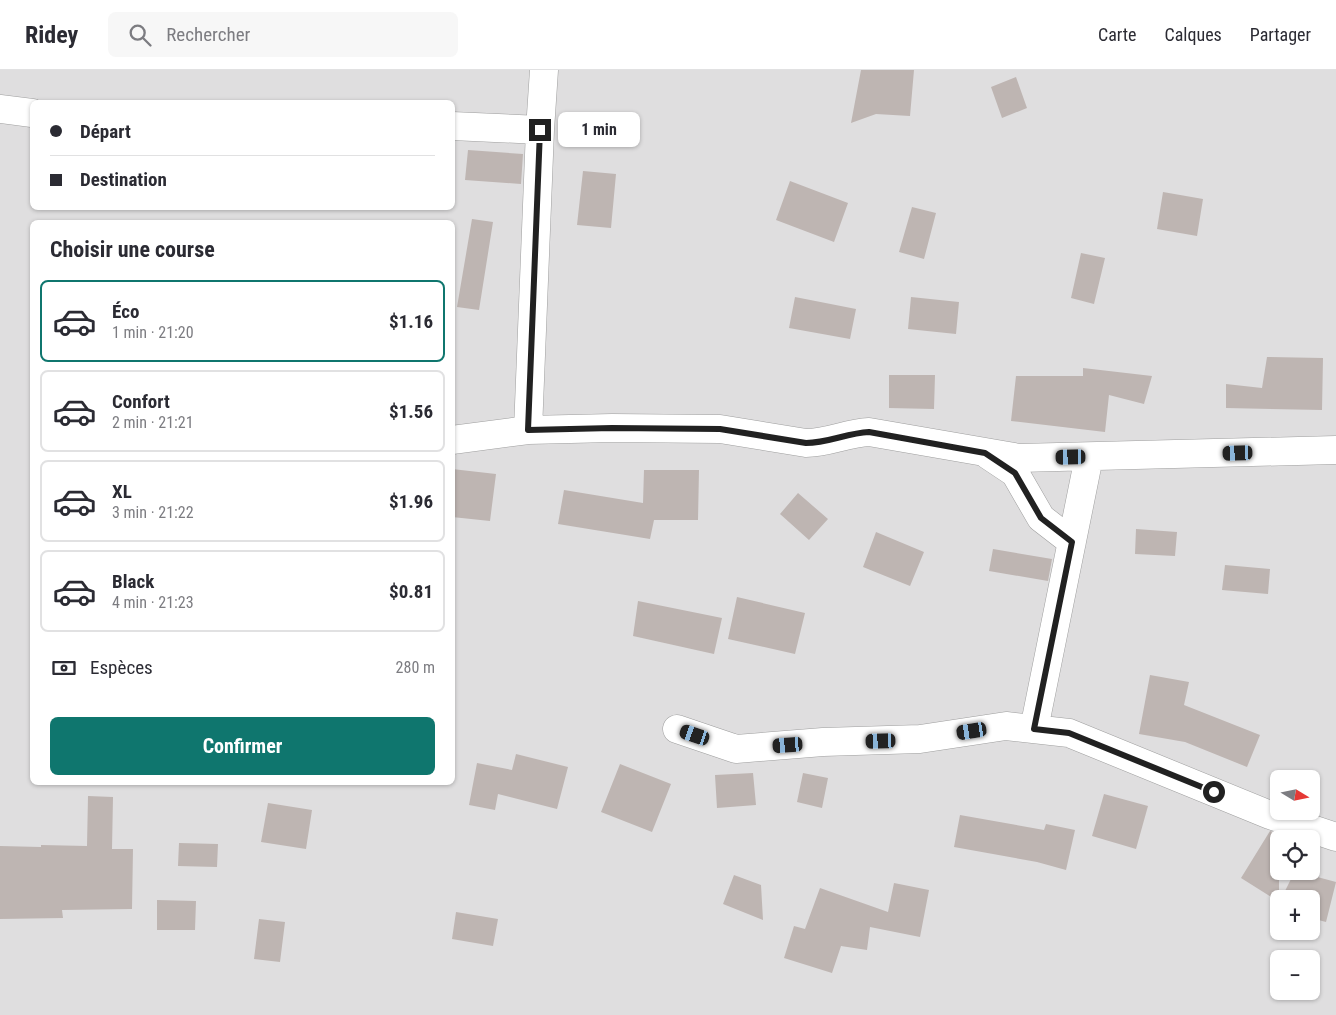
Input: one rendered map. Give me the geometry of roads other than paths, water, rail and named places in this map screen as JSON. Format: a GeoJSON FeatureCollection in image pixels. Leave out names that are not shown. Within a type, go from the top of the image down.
{"type":"FeatureCollection","features":[{"type":"Feature","properties":{"kind":"street"},"geometry":{"type":"LineString","coordinates":[[528,430],[544,70]]}},
{"type":"Feature","properties":{"kind":"street"},"geometry":{"type":"LineString","coordinates":[[0,109],[30,113]]}},
{"type":"Feature","properties":{"kind":"street"},"geometry":{"type":"LineString","coordinates":[[455,126],[540,130]]}},
{"type":"Feature","properties":{"kind":"street"},"geometry":{"type":"LineString","coordinates":[[455,440],[528,430],[612,428],[720,429],[806,443],[820,443],[869,432],[1019,458],[1336,450]]}},
{"type":"Feature","properties":{"kind":"street"},"geometry":{"type":"LineString","coordinates":[[985,453],[1015,473],[1041,518],[1072,542]]}},
{"type":"Feature","properties":{"kind":"street"},"geometry":{"type":"LineString","coordinates":[[1034,729],[1089,457]]}},
{"type":"Feature","properties":{"kind":"street"},"geometry":{"type":"LineString","coordinates":[[677,729],[736,748],[823,742],[920,739],[1006,726],[1069,733],[1270,815],[1336,837]]}}]}
